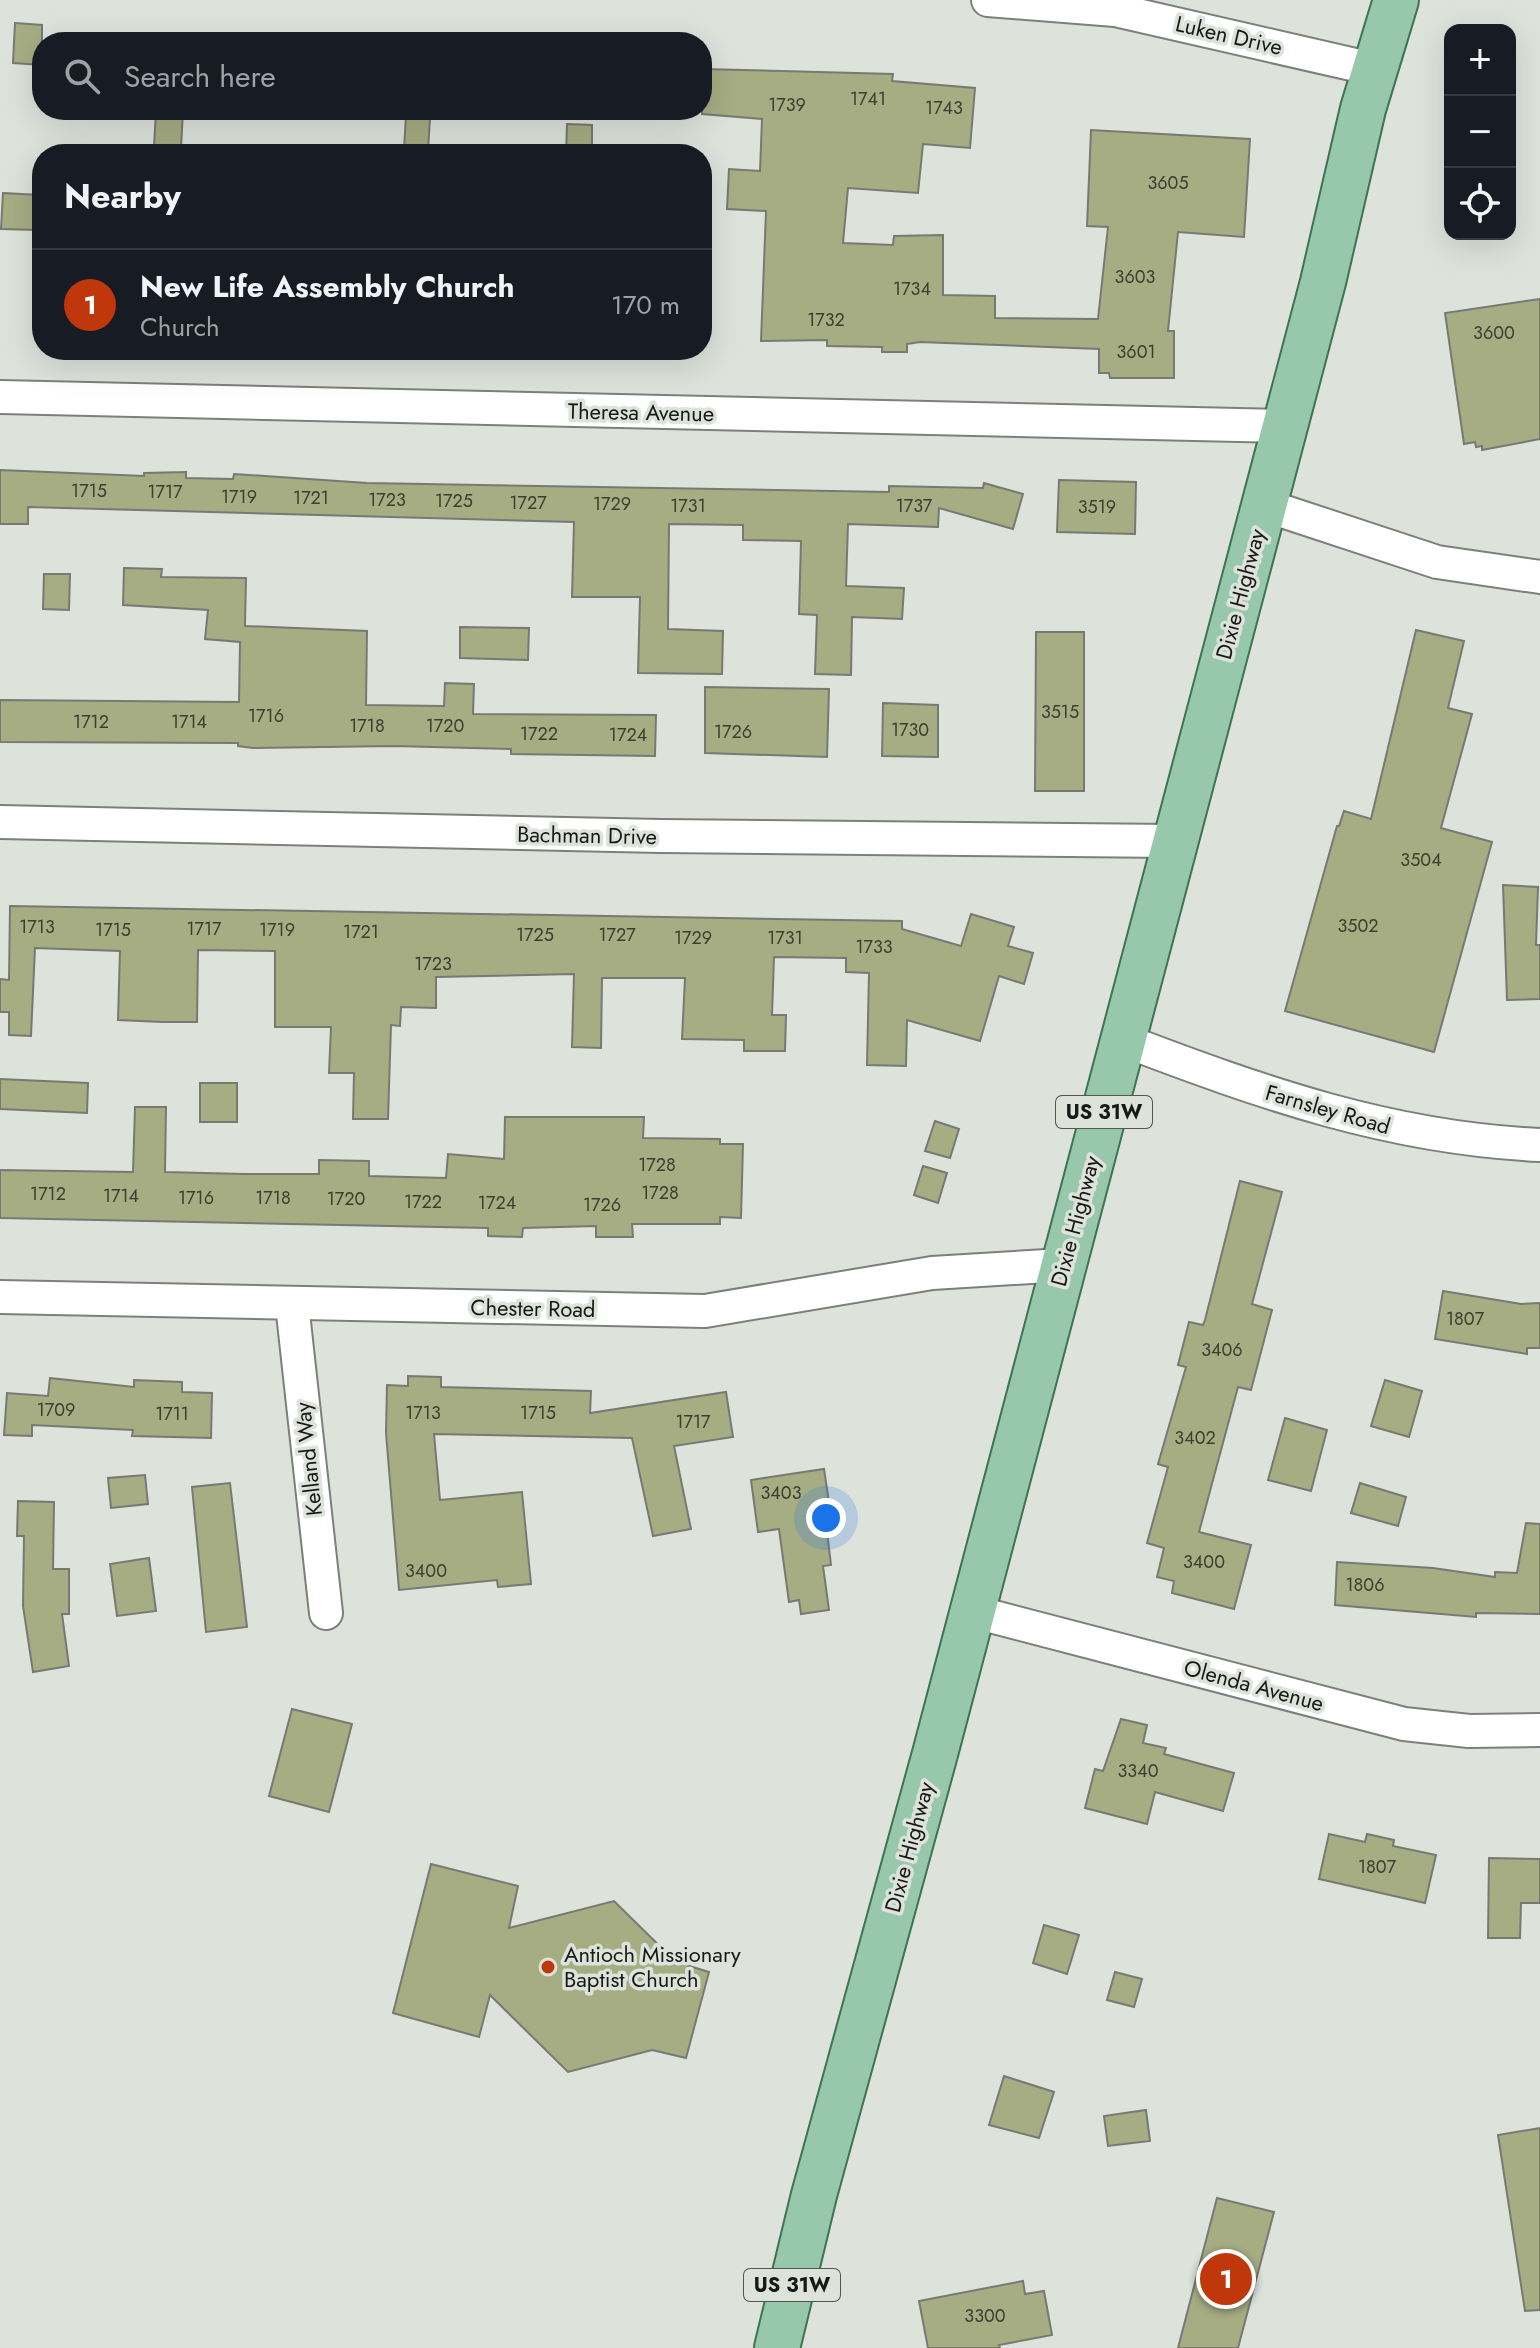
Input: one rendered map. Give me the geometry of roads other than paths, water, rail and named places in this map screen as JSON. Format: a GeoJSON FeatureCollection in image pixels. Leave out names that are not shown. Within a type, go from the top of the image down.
{"type":"FeatureCollection","features":[{"type":"Feature","properties":{"kind":"main road","name":"Dixie Highway"},"geometry":{"type":"LineString","coordinates":[[777,2348],[814,2195],[1323,282],[1373,69],[1396,0]]}},
{"type":"Feature","properties":{"kind":"street","name":"Luken Drive"},"geometry":{"type":"LineString","coordinates":[[988,0],[1115,10],[1373,69]]}},
{"type":"Feature","properties":{"kind":"street","name":"Theresa Avenue"},"geometry":{"type":"LineString","coordinates":[[0,397],[1283,426]]}},
{"type":"Feature","properties":{"kind":"street"},"geometry":{"type":"LineString","coordinates":[[1264,505],[1437,562],[1540,577]]}},
{"type":"Feature","properties":{"kind":"street","name":"Bachman Drive"},"geometry":{"type":"LineString","coordinates":[[0,822],[646,836],[1173,841]]}},
{"type":"Feature","properties":{"kind":"street","name":"Farnsley Road"},"geometry":{"type":"LineString","coordinates":[[1123,1040],[1213,1074],[1356,1120],[1432,1135],[1540,1145]]}},
{"type":"Feature","properties":{"kind":"street","name":"Chester Road"},"geometry":{"type":"LineString","coordinates":[[0,1297],[705,1311],[932,1273],[1063,1265]]}},
{"type":"Feature","properties":{"kind":"street","name":"Kelland Way"},"geometry":{"type":"LineString","coordinates":[[292,1304],[326,1613]]}},
{"type":"Feature","properties":{"kind":"street","name":"Olenda Avenue"},"geometry":{"type":"LineString","coordinates":[[971,1611],[1404,1724],[1469,1731],[1540,1730]]}},
{"type":"Feature","properties":{"kind":"place","name":"Antioch Missionary Baptist Church"},"geometry":{"type":"Point","coordinates":[548,1967]}},
{"type":"Feature","properties":{"kind":"place","name":"New Life Assembly Church"},"geometry":{"type":"Point","coordinates":[1226,2279]}}]}
